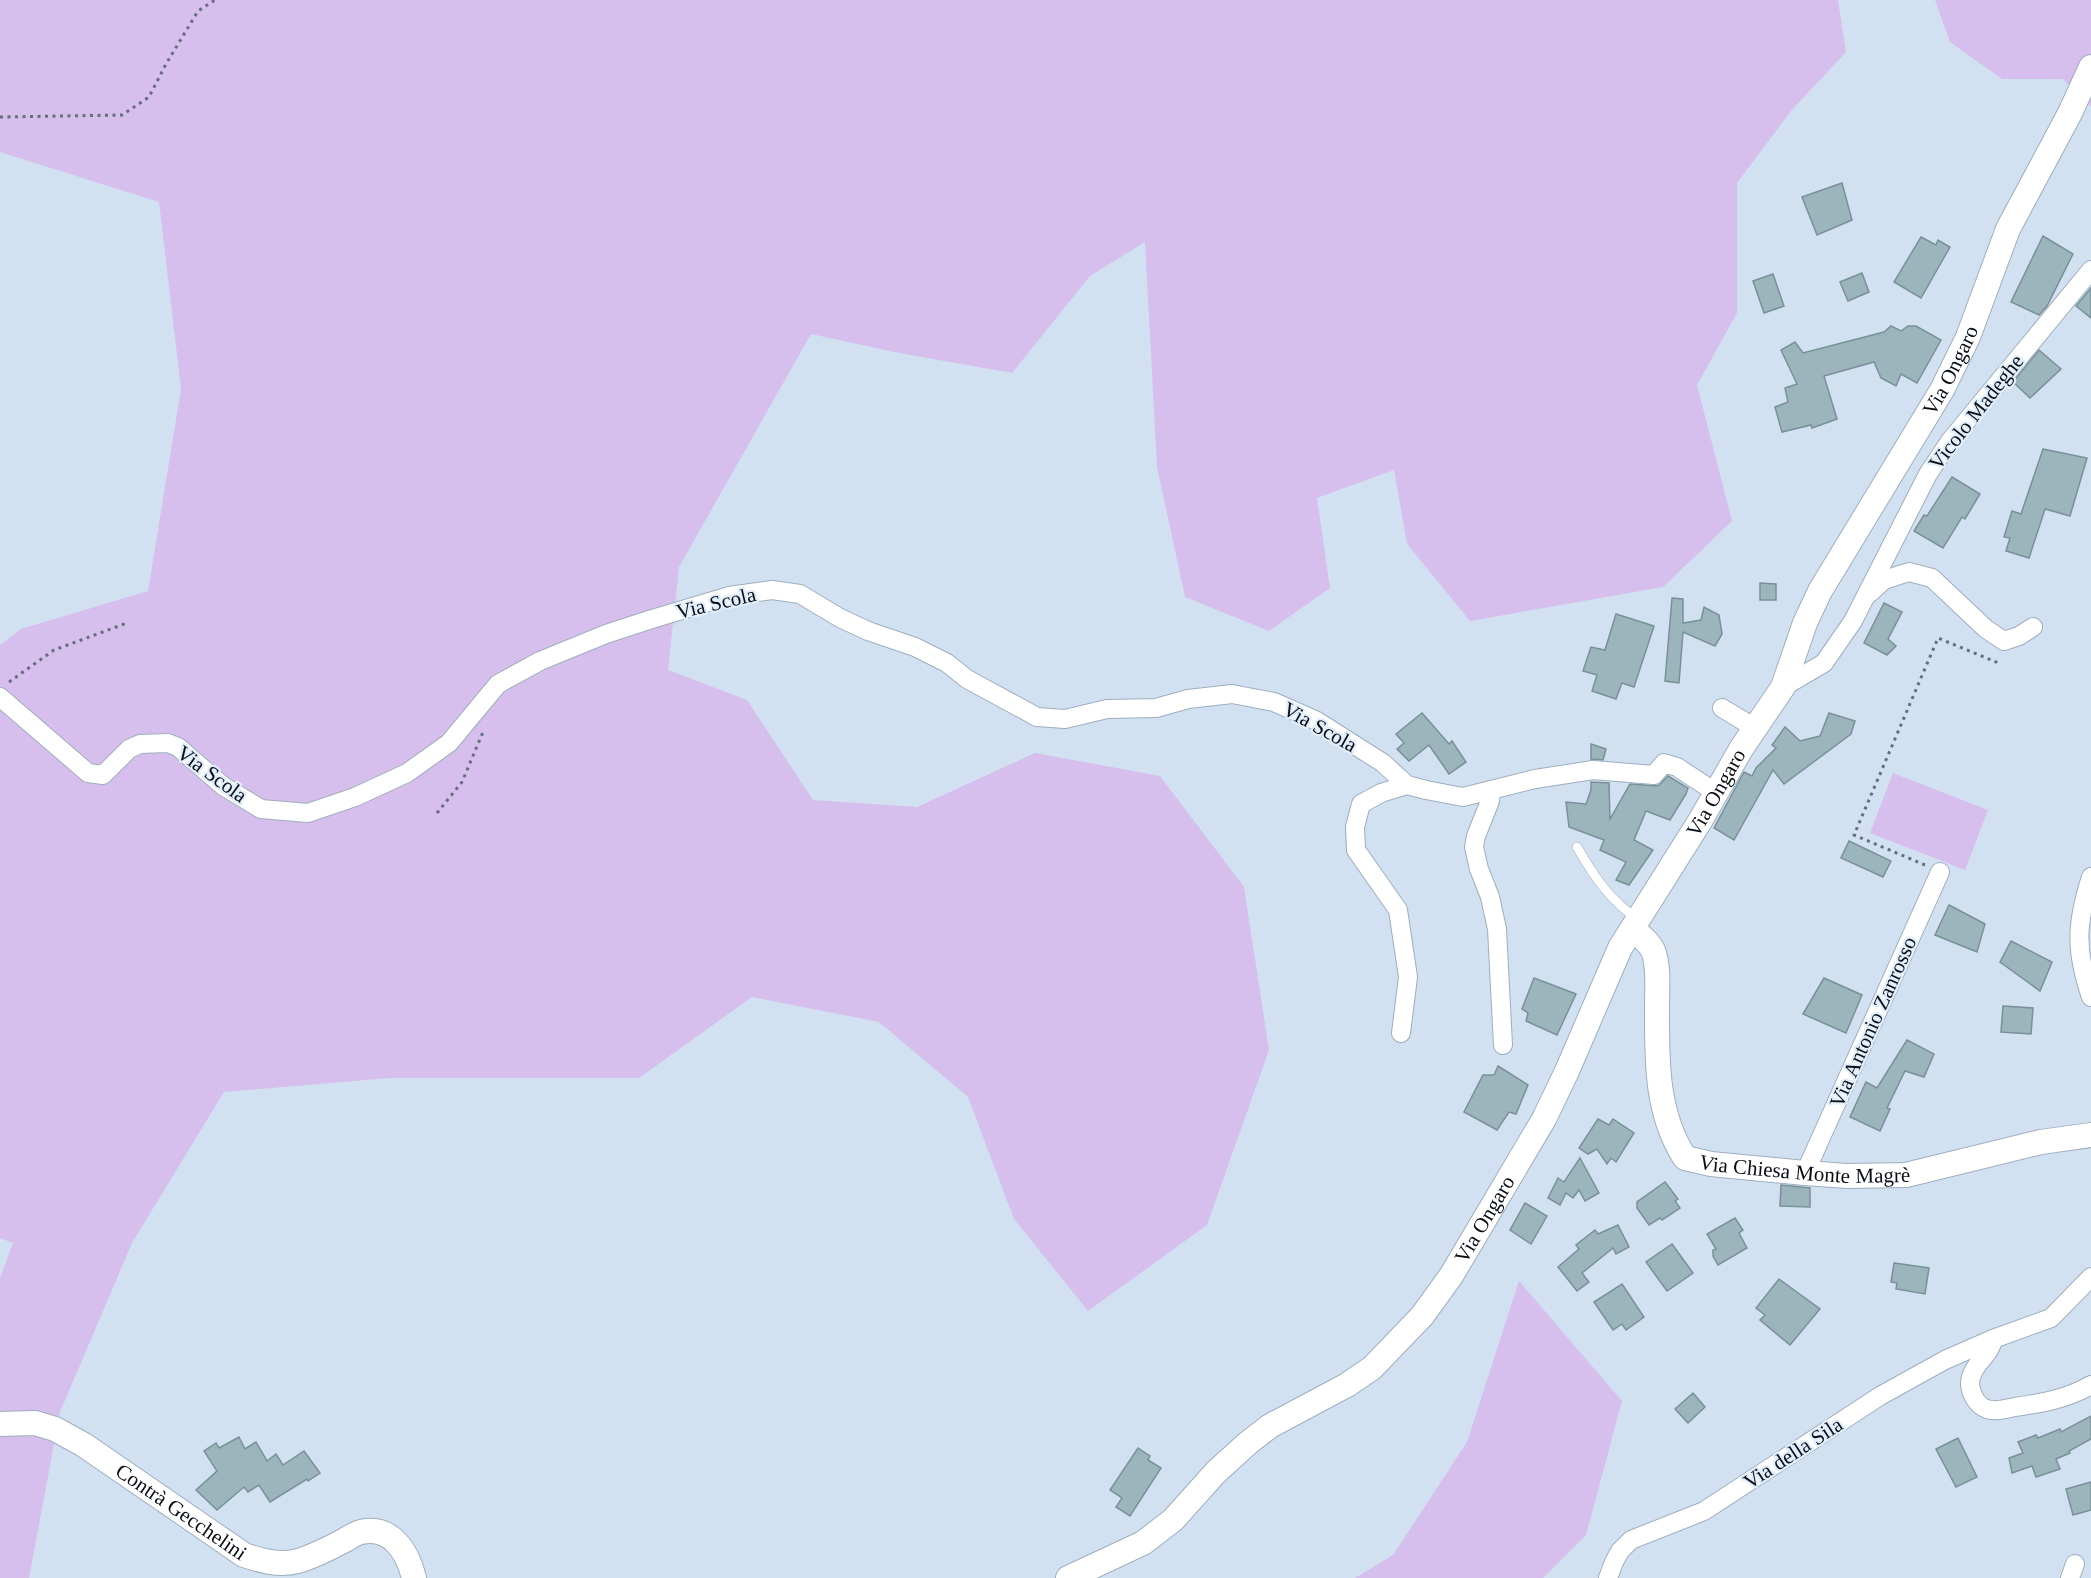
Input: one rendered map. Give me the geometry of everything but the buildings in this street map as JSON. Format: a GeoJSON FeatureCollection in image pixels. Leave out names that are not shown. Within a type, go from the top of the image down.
{"type":"FeatureCollection","features":[{"type":"Feature","properties":{"kind":"main road","name":"Via Ongaro"},"geometry":{"type":"LineString","coordinates":[[1068,1578],[1143,1543],[1173,1520],[1216,1472],[1270,1426],[1347,1385],[1372,1368],[1422,1316],[1451,1276],[1544,1119],[1620,948],[1700,821],[1715,792],[1783,687],[1804,622],[1820,591],[1942,390],[1968,337],[2008,229],[2070,113],[2091,67]]}},
{"type":"Feature","properties":{"kind":"main road","name":"Via Chiesa Monte Magrè"},"geometry":{"type":"LineString","coordinates":[[1636,924],[1654,952],[1660,1094],[1673,1140],[1685,1158],[1711,1164],[1805,1173],[1847,1176],[1906,1175],[2041,1143],[2091,1135]]}},
{"type":"Feature","properties":{"kind":"main road","name":"Contrà Gecchelini"},"geometry":{"type":"LineString","coordinates":[[0,1424],[35,1423],[54,1429],[84,1445],[244,1556],[271,1563],[297,1562],[360,1532],[375,1531],[387,1535],[402,1548],[410,1562],[414,1578]]}},
{"type":"Feature","properties":{"kind":"street","name":"Vicolo Madeghe"},"geometry":{"type":"LineString","coordinates":[[1783,687],[1824,663],[1853,621],[1928,474],[1950,441],[2091,270]]}},
{"type":"Feature","properties":{"kind":"street","name":"Vicolo Madeghe"},"geometry":{"type":"LineString","coordinates":[[1864,599],[1884,580],[1909,572],[1932,578],[1986,629],[2004,641]]}},
{"type":"Feature","properties":{"kind":"street","name":"Via Scola"},"geometry":{"type":"LineString","coordinates":[[4,690],[88,773],[103,775],[129,749],[140,744],[168,744],[178,747],[223,786],[261,808],[308,813],[355,797],[407,773],[449,744],[498,684],[540,661],[606,634],[652,619],[729,596],[772,590],[800,594],[840,618],[868,631],[915,647],[947,663],[968,679],[1037,717],[1065,718],[1107,709],[1156,708],[1188,699],[1232,694],[1274,702],[1317,721],[1383,763],[1407,785]]}},
{"type":"Feature","properties":{"kind":"street"},"geometry":{"type":"LineString","coordinates":[[2004,641],[2019,636],[2033,627]]}},
{"type":"Feature","properties":{"kind":"street","name":"Via Ongaro"},"geometry":{"type":"LineString","coordinates":[[1722,708],[1755,728]]}},
{"type":"Feature","properties":{"kind":"street"},"geometry":{"type":"LineString","coordinates":[[1401,1033],[1408,977],[1398,910],[1356,850],[1354,827],[1361,804],[1381,793],[1407,785],[1463,797],[1535,779],[1593,770],[1654,775],[1664,763],[1677,767],[1715,792]]}},
{"type":"Feature","properties":{"kind":"street"},"geometry":{"type":"LineString","coordinates":[[1491,790],[1490,801],[1474,842],[1479,869],[1490,897],[1497,929],[1503,1045]]}},
{"type":"Feature","properties":{"kind":"street","name":"Via Antonio Zanrosso"},"geometry":{"type":"LineString","coordinates":[[1805,1173],[1940,872]]}},
{"type":"Feature","properties":{"kind":"street"},"geometry":{"type":"LineString","coordinates":[[2091,877],[2078,935],[2081,964],[2091,997]]}},
{"type":"Feature","properties":{"kind":"street","name":"Via della Sila"},"geometry":{"type":"LineString","coordinates":[[1608,1578],[1620,1551],[1631,1540],[1704,1511],[1880,1396],[1945,1360],[1993,1339],[2051,1318],[2091,1277]]}},
{"type":"Feature","properties":{"kind":"street"},"geometry":{"type":"LineString","coordinates":[[1993,1339],[1992,1347],[1972,1372],[1970,1382],[1973,1395],[1985,1409],[1996,1410],[2050,1402],[2091,1385]]}},
{"type":"Feature","properties":{"kind":"lane"},"geometry":{"type":"LineString","coordinates":[[1577,847],[1597,881],[1636,924]]}},
{"type":"Feature","properties":{"kind":"path"},"geometry":{"type":"LineString","coordinates":[[0,117],[122,115],[149,97],[198,10],[215,0]]}},
{"type":"Feature","properties":{"kind":"path"},"geometry":{"type":"LineString","coordinates":[[4,690],[54,650],[127,623]]}},
{"type":"Feature","properties":{"kind":"path"},"geometry":{"type":"LineString","coordinates":[[1940,872],[1854,835],[1938,638],[1996,662],[2004,641]]}},
{"type":"Feature","properties":{"kind":"path"},"geometry":{"type":"LineString","coordinates":[[437,813],[462,782],[487,724]]}},
{"type":"Feature","properties":{"kind":"shaded area"},"geometry":{"type":"Polygon","coordinates":[[[0,0],[1838,0],[1846,52],[1791,111],[1737,183],[1737,313],[1697,385],[1732,521],[1663,587],[1470,621],[1407,544],[1394,470],[1317,498],[1330,588],[1269,631],[1185,597],[1157,467],[1145,242],[1090,276],[1012,373],[894,352],[811,334],[679,567],[668,670],[747,700],[813,800],[917,807],[1035,753],[1160,776],[1244,887],[1269,1050],[1207,1225],[1088,1311],[1014,1219],[968,1097],[879,1022],[752,997],[639,1078],[390,1078],[224,1092],[132,1243],[60,1412],[29,1578],[0,1578],[0,1278],[13,1243],[0,1238],[0,645],[21,629],[148,591],[181,389],[159,202],[0,152],[0,0]]]}},
{"type":"Feature","properties":{"kind":"shaded area"},"geometry":{"type":"Polygon","coordinates":[[[1935,0],[2091,0],[2091,107],[2063,79],[2002,79],[1950,42],[1935,0]]]}},
{"type":"Feature","properties":{"kind":"shaded area"},"geometry":{"type":"Polygon","coordinates":[[[1893,773],[1988,810],[1965,870],[1870,833],[1893,773]]]}},
{"type":"Feature","properties":{"kind":"shaded area"},"geometry":{"type":"Polygon","coordinates":[[[1519,1281],[1622,1401],[1586,1535],[1543,1578],[1355,1578],[1393,1555],[1467,1442],[1519,1281]]]}}]}
